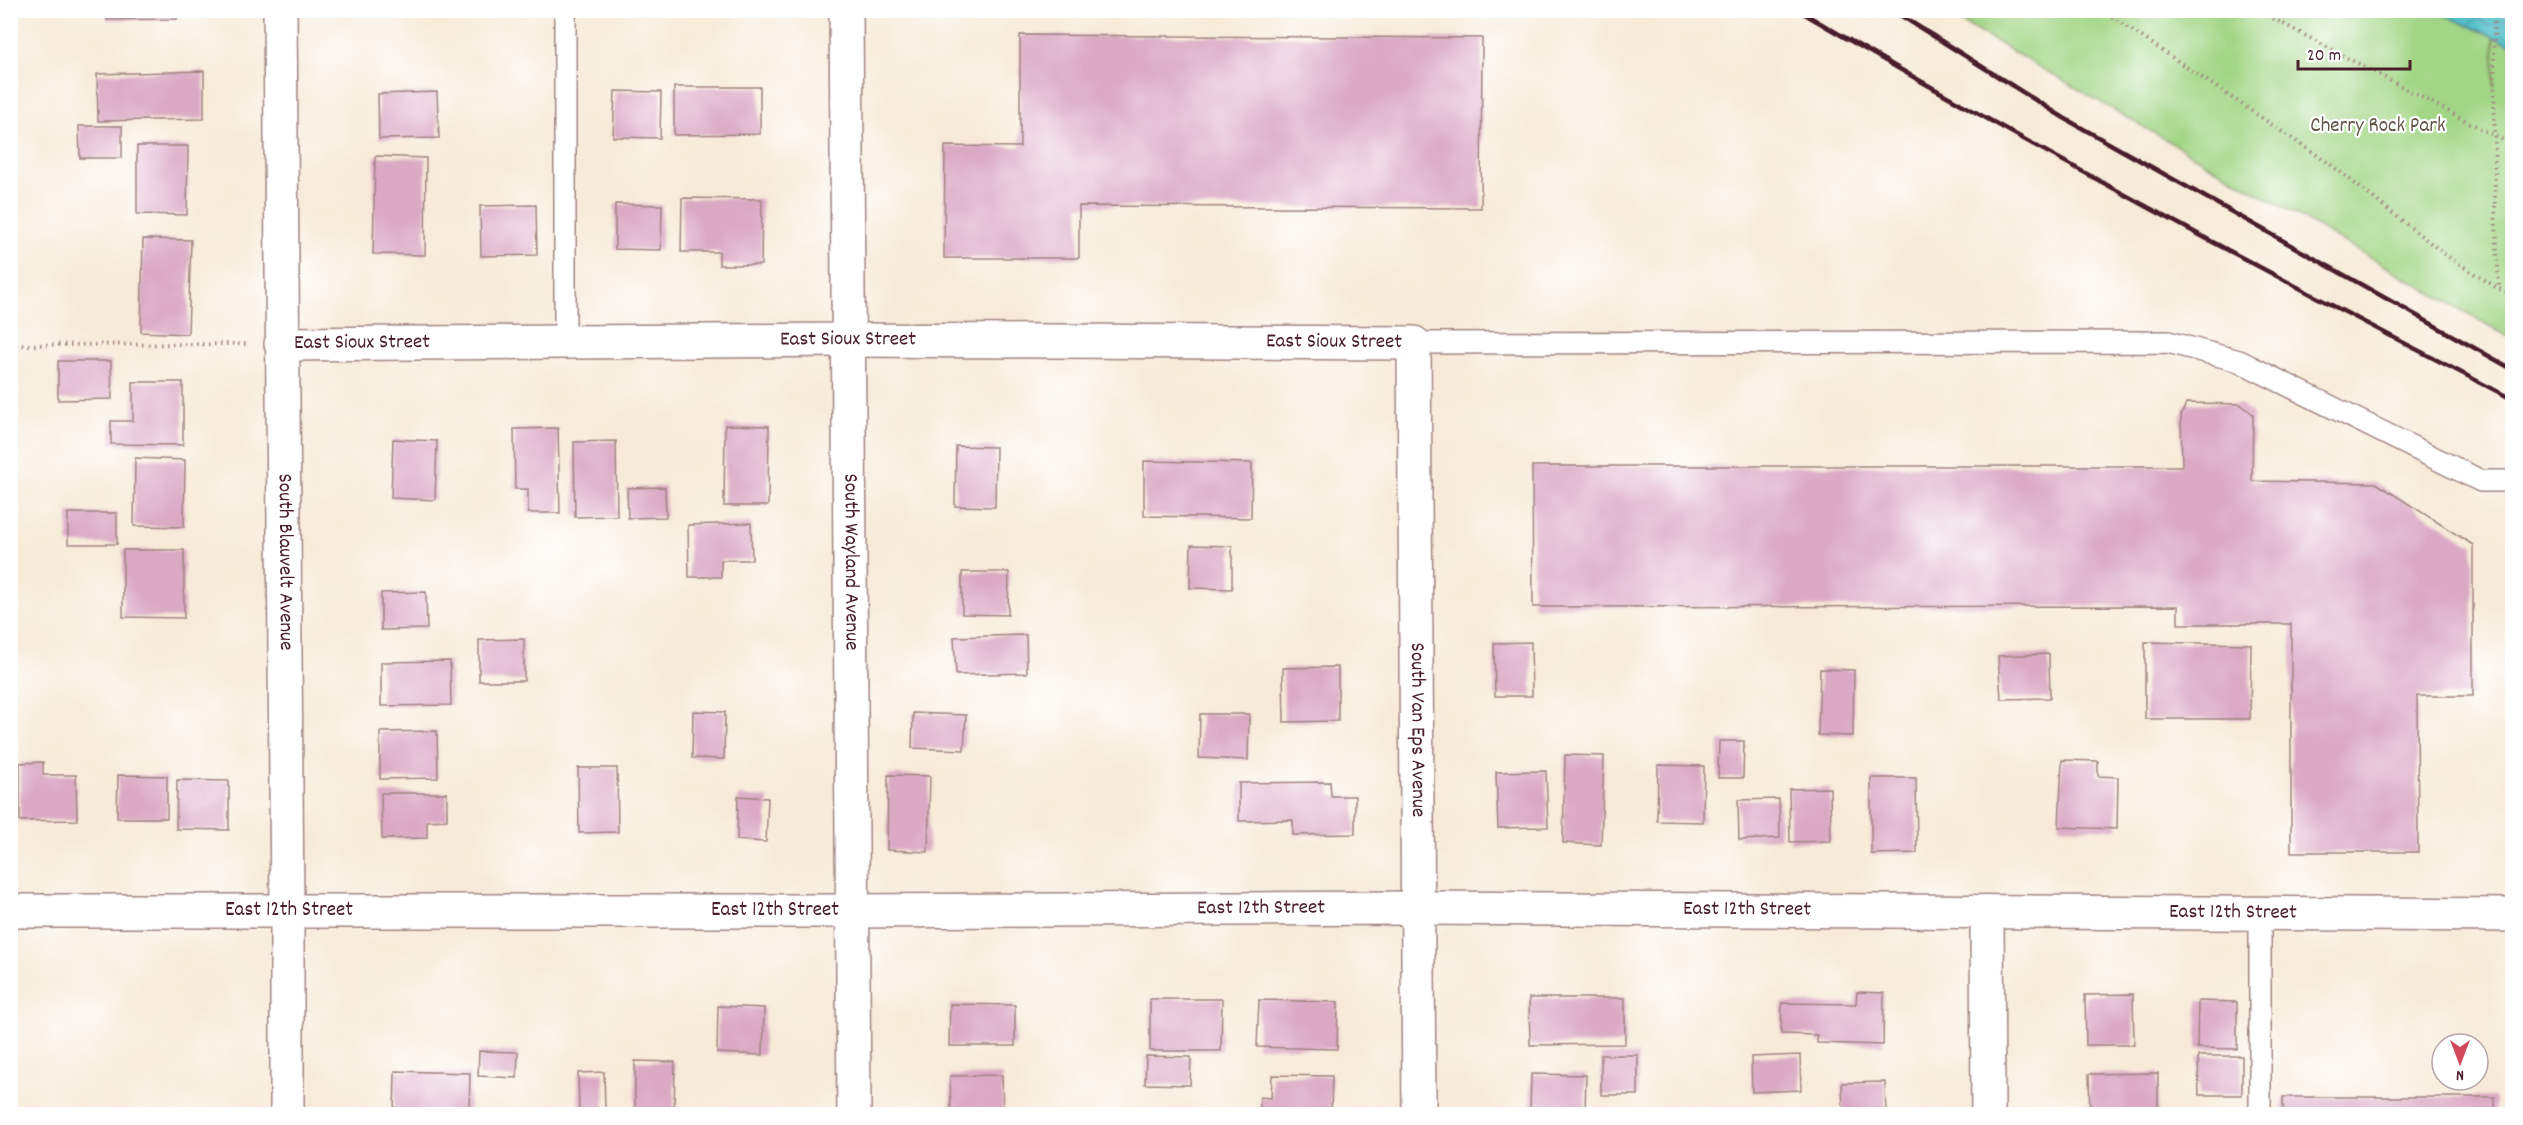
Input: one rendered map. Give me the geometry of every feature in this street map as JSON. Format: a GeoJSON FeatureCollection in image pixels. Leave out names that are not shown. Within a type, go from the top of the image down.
{"type":"FeatureCollection","features":[{"type":"Feature","properties":{"kind":"street","name":"South Blauvelt Avenue"},"geometry":{"type":"LineString","coordinates":[[280,10],[287,1114]]}},
{"type":"Feature","properties":{"kind":"street","name":"South Wayland Avenue"},"geometry":{"type":"LineString","coordinates":[[846,10],[854,1114]]}},
{"type":"Feature","properties":{"kind":"street","name":"East Sioux Street"},"geometry":{"type":"LineString","coordinates":[[281,344],[847,340],[1414,343]]}},
{"type":"Feature","properties":{"kind":"street","name":"South Van Eps Avenue"},"geometry":{"type":"LineString","coordinates":[[1414,343],[1419,1114]]}},
{"type":"Feature","properties":{"kind":"street","name":"East 12th Street"},"geometry":{"type":"LineString","coordinates":[[10,911],[1416,908],[2512,915]]}},
{"type":"Feature","properties":{"kind":"street"},"geometry":{"type":"LineString","coordinates":[[1987,912],[1988,1114]]}},
{"type":"Feature","properties":{"kind":"lane"},"geometry":{"type":"LineString","coordinates":[[565,10],[565,342]]}},
{"type":"Feature","properties":{"kind":"lane"},"geometry":{"type":"LineString","coordinates":[[1414,343],[2168,342],[2239,361],[2481,481],[2512,481]]}},
{"type":"Feature","properties":{"kind":"lane"},"geometry":{"type":"LineString","coordinates":[[2260,914],[2260,1114]]}},
{"type":"Feature","properties":{"kind":"path"},"geometry":{"type":"LineString","coordinates":[[2102,10],[2282,130],[2447,256],[2499,289],[2512,294]]}},
{"type":"Feature","properties":{"kind":"path"},"geometry":{"type":"LineString","coordinates":[[2257,10],[2512,144]]}},
{"type":"Feature","properties":{"kind":"path"},"geometry":{"type":"LineString","coordinates":[[2494,10],[2495,206],[2499,289]]}},
{"type":"Feature","properties":{"kind":"path"},"geometry":{"type":"LineString","coordinates":[[10,345],[281,344]]}},
{"type":"Feature","properties":{"kind":"green space","name":"Cherry Rock Park"},"geometry":{"type":"Polygon","coordinates":[[[1942,11],[2494,11],[2494,88],[2495,11],[2512,11],[2512,339],[1942,11]]]}},
{"type":"Feature","properties":{"kind":"water"},"geometry":{"type":"Polygon","coordinates":[[[2435,11],[2512,11],[2512,45],[2435,11]]]}},
{"type":"Feature","properties":{"kind":"building"},"geometry":{"type":"Polygon","coordinates":[[[107,10],[177,10],[177,19],[107,20],[107,10]]]}},
{"type":"Feature","properties":{"kind":"building"},"geometry":{"type":"Polygon","coordinates":[[[1020,35],[1482,38],[1481,208],[1079,206],[1079,258],[944,258],[945,146],[1020,147],[1020,35]]]}},
{"type":"Feature","properties":{"kind":"building"},"geometry":{"type":"Polygon","coordinates":[[[204,71],[204,119],[98,121],[97,74],[204,71]]]}},
{"type":"Feature","properties":{"kind":"building"},"geometry":{"type":"Polygon","coordinates":[[[674,87],[760,87],[760,134],[674,135],[674,87]]]}},
{"type":"Feature","properties":{"kind":"building"},"geometry":{"type":"Polygon","coordinates":[[[615,91],[661,92],[660,138],[613,137],[615,91]]]}},
{"type":"Feature","properties":{"kind":"building"},"geometry":{"type":"Polygon","coordinates":[[[437,92],[439,138],[379,139],[378,94],[437,92]]]}},
{"type":"Feature","properties":{"kind":"building"},"geometry":{"type":"Polygon","coordinates":[[[79,126],[122,126],[122,158],[80,158],[79,126]]]}},
{"type":"Feature","properties":{"kind":"building"},"geometry":{"type":"Polygon","coordinates":[[[137,146],[188,146],[187,215],[137,214],[137,146]]]}},
{"type":"Feature","properties":{"kind":"building"},"geometry":{"type":"Polygon","coordinates":[[[375,156],[426,158],[425,255],[373,254],[375,156]]]}},
{"type":"Feature","properties":{"kind":"building"},"geometry":{"type":"Polygon","coordinates":[[[682,198],[762,199],[761,265],[719,265],[719,252],[681,252],[682,198]]]}},
{"type":"Feature","properties":{"kind":"building"},"geometry":{"type":"Polygon","coordinates":[[[615,204],[662,205],[661,250],[615,249],[615,204]]]}},
{"type":"Feature","properties":{"kind":"building"},"geometry":{"type":"Polygon","coordinates":[[[536,205],[537,255],[481,256],[480,206],[536,205]]]}},
{"type":"Feature","properties":{"kind":"building"},"geometry":{"type":"Polygon","coordinates":[[[143,239],[191,240],[188,334],[141,332],[143,239]]]}},
{"type":"Feature","properties":{"kind":"building"},"geometry":{"type":"Polygon","coordinates":[[[58,361],[111,361],[112,399],[58,400],[58,361]]]}},
{"type":"Feature","properties":{"kind":"building"},"geometry":{"type":"Polygon","coordinates":[[[133,382],[183,382],[183,445],[111,444],[111,421],[133,421],[133,382]]]}},
{"type":"Feature","properties":{"kind":"building"},"geometry":{"type":"Polygon","coordinates":[[[2186,403],[2240,404],[2253,414],[2252,481],[2376,483],[2473,545],[2473,696],[2417,696],[2418,852],[2291,852],[2291,624],[2178,624],[2178,606],[1533,607],[1532,466],[2182,466],[2181,416],[2186,403]]]}},
{"type":"Feature","properties":{"kind":"building"},"geometry":{"type":"Polygon","coordinates":[[[725,425],[769,426],[768,506],[724,506],[725,425]]]}},
{"type":"Feature","properties":{"kind":"building"},"geometry":{"type":"Polygon","coordinates":[[[558,428],[560,513],[528,513],[528,489],[515,489],[514,429],[558,428]]]}},
{"type":"Feature","properties":{"kind":"building"},"geometry":{"type":"Polygon","coordinates":[[[393,439],[437,441],[435,500],[391,498],[393,439]]]}},
{"type":"Feature","properties":{"kind":"building"},"geometry":{"type":"Polygon","coordinates":[[[616,441],[617,516],[575,517],[574,442],[616,441]]]}},
{"type":"Feature","properties":{"kind":"building"},"geometry":{"type":"Polygon","coordinates":[[[956,446],[996,447],[995,507],[955,506],[956,446]]]}},
{"type":"Feature","properties":{"kind":"building"},"geometry":{"type":"Polygon","coordinates":[[[135,458],[185,460],[184,527],[134,526],[135,458]]]}},
{"type":"Feature","properties":{"kind":"building"},"geometry":{"type":"Polygon","coordinates":[[[1144,461],[1252,463],[1251,518],[1144,516],[1144,461]]]}},
{"type":"Feature","properties":{"kind":"building"},"geometry":{"type":"Polygon","coordinates":[[[665,487],[666,517],[628,518],[627,488],[665,487]]]}},
{"type":"Feature","properties":{"kind":"building"},"geometry":{"type":"Polygon","coordinates":[[[68,513],[117,513],[117,544],[68,544],[68,513]]]}},
{"type":"Feature","properties":{"kind":"building"},"geometry":{"type":"Polygon","coordinates":[[[751,523],[752,560],[721,560],[721,577],[689,577],[688,525],[751,523]]]}},
{"type":"Feature","properties":{"kind":"building"},"geometry":{"type":"Polygon","coordinates":[[[1191,545],[1232,546],[1232,589],[1190,588],[1191,545]]]}},
{"type":"Feature","properties":{"kind":"building"},"geometry":{"type":"Polygon","coordinates":[[[123,550],[184,550],[184,618],[123,617],[123,550]]]}},
{"type":"Feature","properties":{"kind":"building"},"geometry":{"type":"Polygon","coordinates":[[[962,572],[1009,572],[1008,615],[962,614],[962,572]]]}},
{"type":"Feature","properties":{"kind":"building"},"geometry":{"type":"Polygon","coordinates":[[[426,592],[427,629],[381,630],[381,593],[426,592]]]}},
{"type":"Feature","properties":{"kind":"building"},"geometry":{"type":"Polygon","coordinates":[[[1026,635],[1027,673],[956,675],[954,637],[1026,635]]]}},
{"type":"Feature","properties":{"kind":"building"},"geometry":{"type":"Polygon","coordinates":[[[524,639],[524,681],[479,681],[479,640],[524,639]]]}},
{"type":"Feature","properties":{"kind":"building"},"geometry":{"type":"Polygon","coordinates":[[[1531,642],[1532,696],[1495,696],[1494,643],[1531,642]]]}},
{"type":"Feature","properties":{"kind":"building"},"geometry":{"type":"Polygon","coordinates":[[[2145,642],[2251,644],[2250,719],[2145,719],[2145,642]]]}},
{"type":"Feature","properties":{"kind":"building"},"geometry":{"type":"Polygon","coordinates":[[[2049,654],[2050,698],[2001,699],[1998,656],[2049,654]]]}},
{"type":"Feature","properties":{"kind":"building"},"geometry":{"type":"Polygon","coordinates":[[[450,661],[451,705],[381,706],[381,662],[450,661]]]}},
{"type":"Feature","properties":{"kind":"building"},"geometry":{"type":"Polygon","coordinates":[[[1338,667],[1338,721],[1284,722],[1283,668],[1338,667]]]}},
{"type":"Feature","properties":{"kind":"building"},"geometry":{"type":"Polygon","coordinates":[[[1820,669],[1854,670],[1853,736],[1818,735],[1820,669]]]}},
{"type":"Feature","properties":{"kind":"building"},"geometry":{"type":"Polygon","coordinates":[[[693,711],[725,712],[724,759],[692,758],[693,711]]]}},
{"type":"Feature","properties":{"kind":"building"},"geometry":{"type":"Polygon","coordinates":[[[913,713],[966,715],[964,750],[912,748],[913,713]]]}},
{"type":"Feature","properties":{"kind":"building"},"geometry":{"type":"Polygon","coordinates":[[[1200,714],[1249,714],[1248,760],[1199,758],[1200,714]]]}},
{"type":"Feature","properties":{"kind":"building"},"geometry":{"type":"Polygon","coordinates":[[[437,731],[438,778],[380,779],[380,732],[437,731]]]}},
{"type":"Feature","properties":{"kind":"building"},"geometry":{"type":"Polygon","coordinates":[[[1719,741],[1744,741],[1743,778],[1718,778],[1719,741]]]}},
{"type":"Feature","properties":{"kind":"building"},"geometry":{"type":"Polygon","coordinates":[[[1565,755],[1604,756],[1601,845],[1563,843],[1565,755]]]}},
{"type":"Feature","properties":{"kind":"building"},"geometry":{"type":"Polygon","coordinates":[[[2062,760],[2098,761],[2098,776],[2118,777],[2117,829],[2059,827],[2062,760]]]}},
{"type":"Feature","properties":{"kind":"building"},"geometry":{"type":"Polygon","coordinates":[[[43,762],[43,775],[76,775],[77,820],[20,821],[20,763],[43,762]]]}},
{"type":"Feature","properties":{"kind":"building"},"geometry":{"type":"Polygon","coordinates":[[[1658,765],[1704,766],[1703,822],[1657,821],[1658,765]]]}},
{"type":"Feature","properties":{"kind":"building"},"geometry":{"type":"Polygon","coordinates":[[[578,768],[617,768],[618,832],[579,833],[578,768]]]}},
{"type":"Feature","properties":{"kind":"building"},"geometry":{"type":"Polygon","coordinates":[[[1546,771],[1548,827],[1498,828],[1496,772],[1546,771]]]}},
{"type":"Feature","properties":{"kind":"building"},"geometry":{"type":"Polygon","coordinates":[[[118,775],[167,776],[167,818],[117,818],[118,775]]]}},
{"type":"Feature","properties":{"kind":"building"},"geometry":{"type":"Polygon","coordinates":[[[888,775],[930,776],[928,852],[887,850],[888,775]]]}},
{"type":"Feature","properties":{"kind":"building"},"geometry":{"type":"Polygon","coordinates":[[[1871,778],[1916,778],[1917,853],[1871,854],[1871,778]]]}},
{"type":"Feature","properties":{"kind":"building"},"geometry":{"type":"Polygon","coordinates":[[[177,780],[229,781],[229,830],[176,829],[177,780]]]}},
{"type":"Feature","properties":{"kind":"building"},"geometry":{"type":"Polygon","coordinates":[[[1330,782],[1331,796],[1355,796],[1355,834],[1293,835],[1293,820],[1239,821],[1239,783],[1330,782]]]}},
{"type":"Feature","properties":{"kind":"building"},"geometry":{"type":"Polygon","coordinates":[[[1830,788],[1831,841],[1790,842],[1789,789],[1830,788]]]}},
{"type":"Feature","properties":{"kind":"building"},"geometry":{"type":"Polygon","coordinates":[[[381,793],[447,793],[447,820],[427,821],[427,838],[382,839],[381,793]]]}},
{"type":"Feature","properties":{"kind":"building"},"geometry":{"type":"Polygon","coordinates":[[[738,796],[768,798],[766,842],[737,840],[738,796]]]}},
{"type":"Feature","properties":{"kind":"building"},"geometry":{"type":"Polygon","coordinates":[[[1779,799],[1780,838],[1739,840],[1738,800],[1779,799]]]}},
{"type":"Feature","properties":{"kind":"building"},"geometry":{"type":"Polygon","coordinates":[[[1857,992],[1884,993],[1883,1045],[1817,1043],[1817,1035],[1781,1034],[1782,1003],[1856,1004],[1857,992]]]}},
{"type":"Feature","properties":{"kind":"building"},"geometry":{"type":"Polygon","coordinates":[[[2133,994],[2134,1045],[2086,1045],[2085,995],[2133,994]]]}},
{"type":"Feature","properties":{"kind":"building"},"geometry":{"type":"Polygon","coordinates":[[[1529,998],[1625,998],[1625,1044],[1530,1045],[1529,998]]]}},
{"type":"Feature","properties":{"kind":"building"},"geometry":{"type":"Polygon","coordinates":[[[1150,999],[1222,999],[1221,1051],[1150,1051],[1150,999]]]}},
{"type":"Feature","properties":{"kind":"building"},"geometry":{"type":"Polygon","coordinates":[[[1259,1000],[1338,1002],[1337,1049],[1257,1047],[1259,1000]]]}},
{"type":"Feature","properties":{"kind":"building"},"geometry":{"type":"Polygon","coordinates":[[[2198,1001],[2237,1002],[2237,1049],[2197,1048],[2198,1001]]]}},
{"type":"Feature","properties":{"kind":"building"},"geometry":{"type":"Polygon","coordinates":[[[950,1004],[1015,1005],[1015,1046],[949,1046],[950,1004]]]}},
{"type":"Feature","properties":{"kind":"building"},"geometry":{"type":"Polygon","coordinates":[[[718,1006],[764,1008],[763,1055],[717,1053],[718,1006]]]}},
{"type":"Feature","properties":{"kind":"building"},"geometry":{"type":"Polygon","coordinates":[[[479,1051],[518,1052],[517,1078],[478,1076],[479,1051]]]}},
{"type":"Feature","properties":{"kind":"building"},"geometry":{"type":"Polygon","coordinates":[[[1601,1055],[1638,1055],[1638,1095],[1601,1095],[1601,1055]]]}},
{"type":"Feature","properties":{"kind":"building"},"geometry":{"type":"Polygon","coordinates":[[[1800,1055],[1801,1090],[1752,1092],[1751,1057],[1800,1055]]]}},
{"type":"Feature","properties":{"kind":"building"},"geometry":{"type":"Polygon","coordinates":[[[1146,1056],[1191,1057],[1190,1085],[1145,1084],[1146,1056]]]}},
{"type":"Feature","properties":{"kind":"building"},"geometry":{"type":"Polygon","coordinates":[[[2198,1056],[2242,1056],[2242,1095],[2199,1095],[2198,1056]]]}},
{"type":"Feature","properties":{"kind":"building"},"geometry":{"type":"Polygon","coordinates":[[[635,1061],[675,1062],[674,1114],[635,1114],[635,1061]]]}},
{"type":"Feature","properties":{"kind":"building"},"geometry":{"type":"Polygon","coordinates":[[[395,1071],[470,1073],[469,1113],[394,1112],[395,1071]]]}},
{"type":"Feature","properties":{"kind":"building"},"geometry":{"type":"Polygon","coordinates":[[[604,1072],[605,1110],[579,1111],[578,1073],[604,1072]]]}},
{"type":"Feature","properties":{"kind":"building"},"geometry":{"type":"Polygon","coordinates":[[[2158,1073],[2158,1114],[2090,1114],[2089,1074],[2158,1073]]]}},
{"type":"Feature","properties":{"kind":"building"},"geometry":{"type":"Polygon","coordinates":[[[1531,1074],[1586,1075],[1585,1114],[1530,1114],[1531,1074]]]}},
{"type":"Feature","properties":{"kind":"building"},"geometry":{"type":"Polygon","coordinates":[[[1002,1075],[1003,1114],[951,1114],[950,1076],[1002,1075]]]}},
{"type":"Feature","properties":{"kind":"building"},"geometry":{"type":"Polygon","coordinates":[[[1272,1075],[1332,1076],[1331,1114],[1260,1114],[1260,1097],[1271,1098],[1272,1075]]]}},
{"type":"Feature","properties":{"kind":"building"},"geometry":{"type":"Polygon","coordinates":[[[1885,1082],[1886,1114],[1843,1114],[1842,1083],[1885,1082]]]}},
{"type":"Feature","properties":{"kind":"building"},"geometry":{"type":"Polygon","coordinates":[[[2283,1097],[2495,1097],[2495,1114],[2283,1114],[2283,1097]]]}},
{"type":"Feature","properties":{"kind":"railway"},"geometry":{"type":"LineString","coordinates":[[1798,10],[1975,112],[2153,210],[2512,399]]}},
{"type":"Feature","properties":{"kind":"railway"},"geometry":{"type":"LineString","coordinates":[[1892,10],[2064,118],[2512,369]]}}]}
